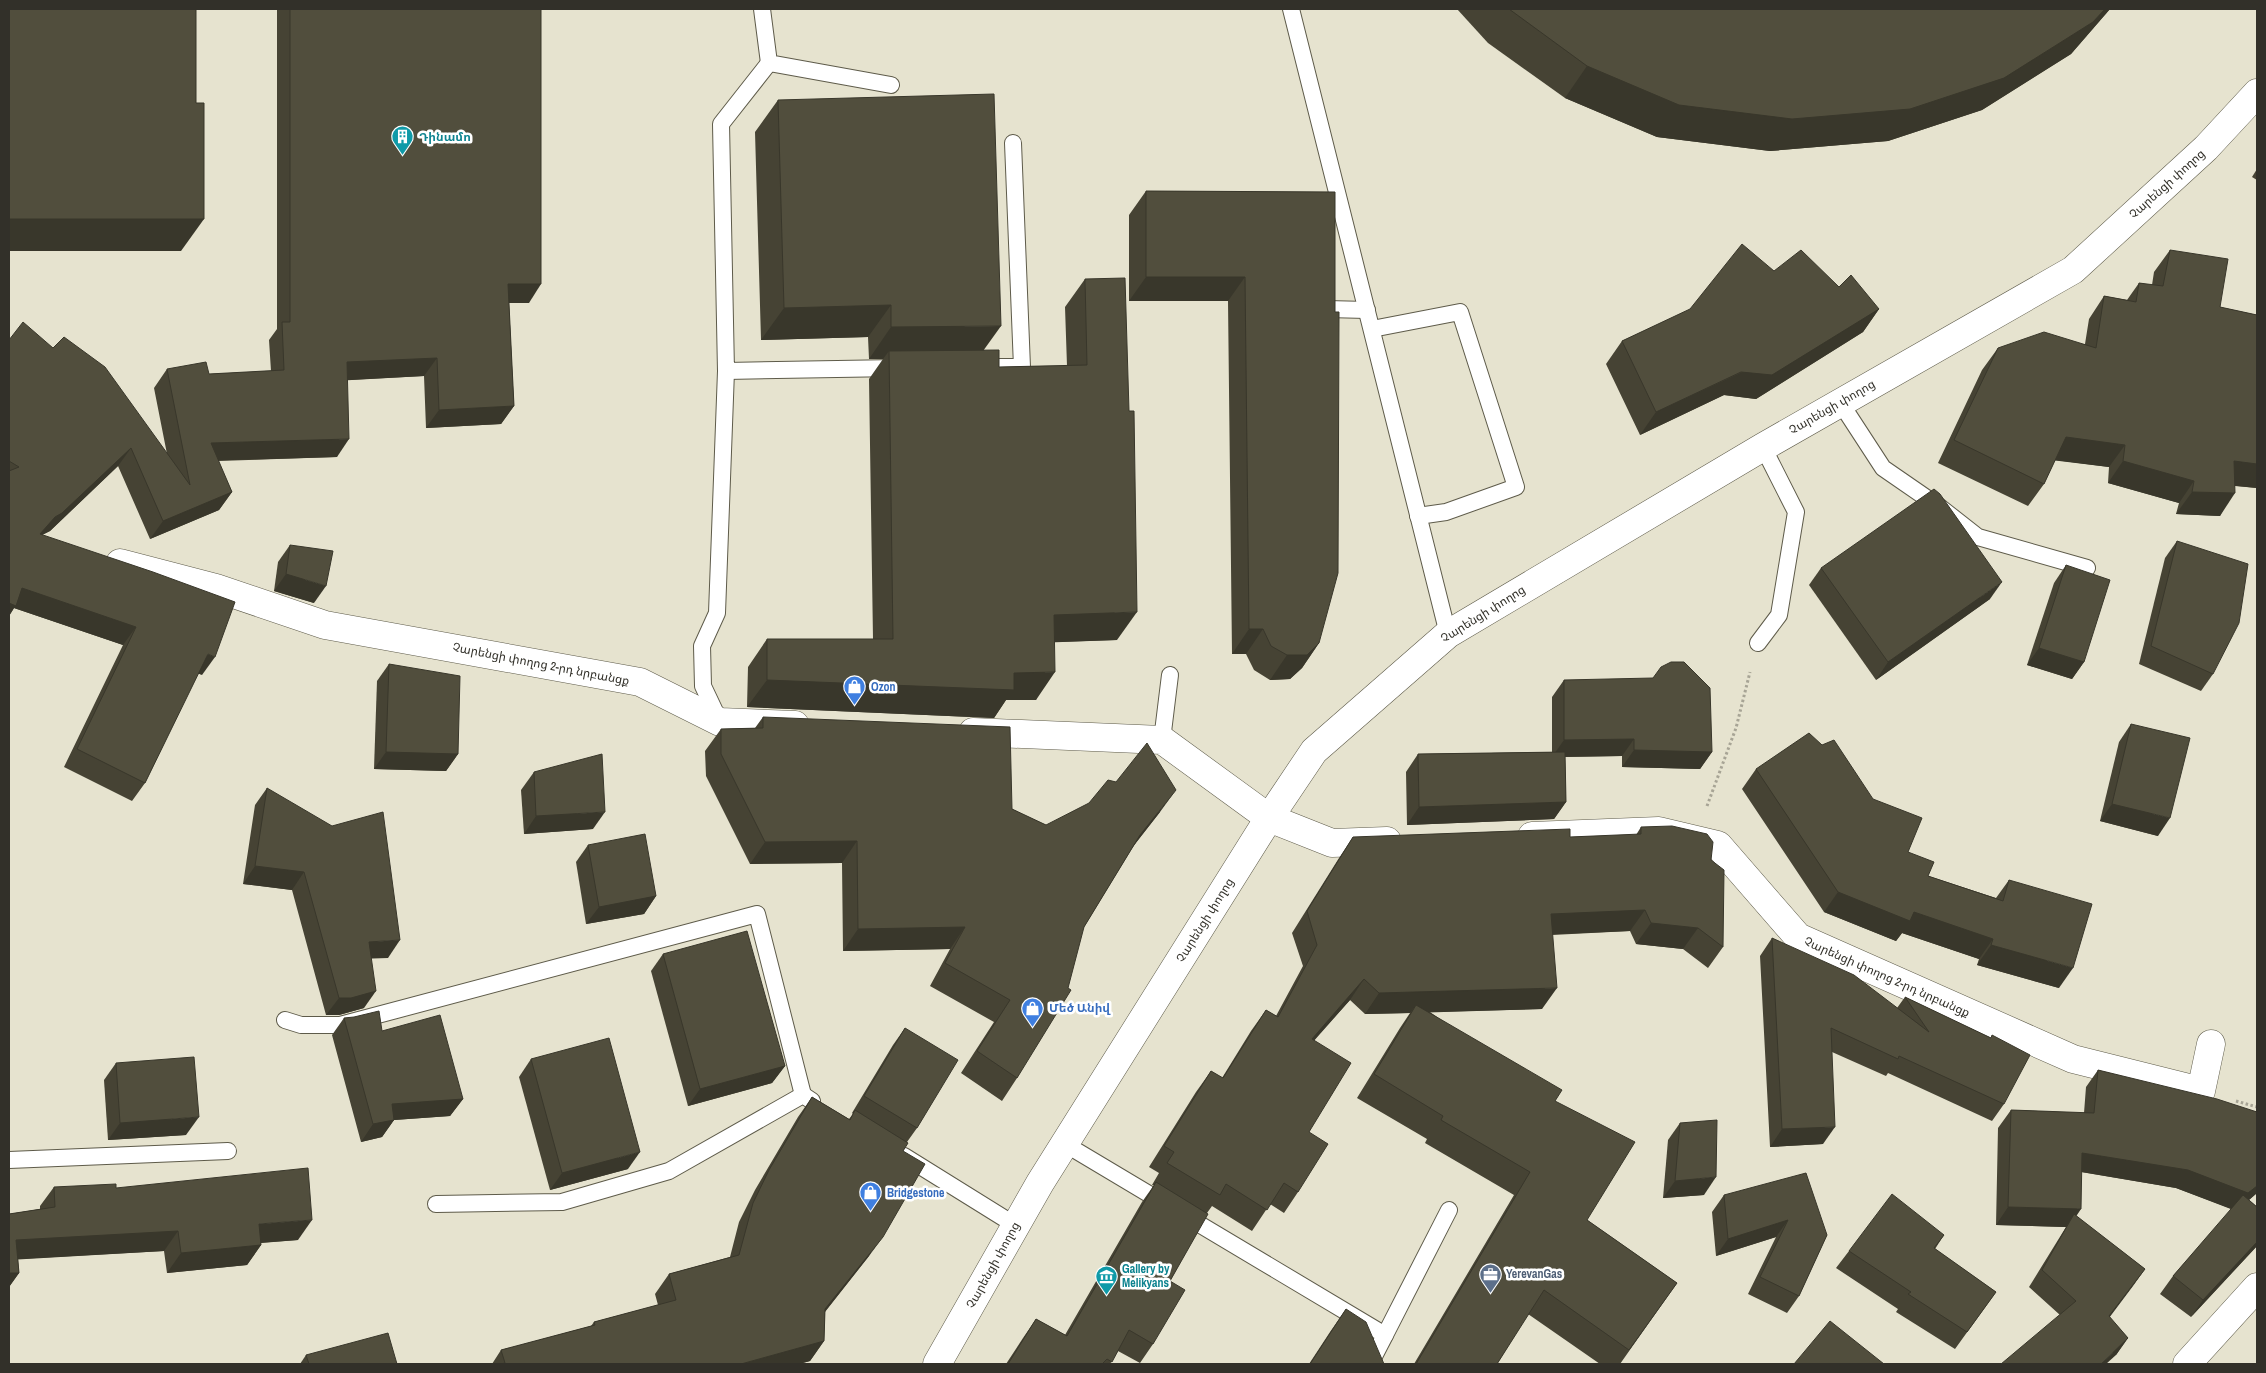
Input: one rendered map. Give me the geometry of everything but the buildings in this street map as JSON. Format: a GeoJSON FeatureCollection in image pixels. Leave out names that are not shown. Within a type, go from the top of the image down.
{"type":"FeatureCollection","features":[{"type":"Feature","properties":{"kind":"street","name":"Չարենցի փողոց"},"geometry":{"type":"LineString","coordinates":[[937,1364],[1015,1225],[1269,818],[1314,751],[1448,634],[1840,402],[2073,270],[2206,148],[2257,93]]}},
{"type":"Feature","properties":{"kind":"street","name":"Չարենցի փողոց 2-րդ նրբանցք"},"geometry":{"type":"LineString","coordinates":[[95,556],[216,588],[325,625],[640,682],[720,722],[818,726]]}},
{"type":"Feature","properties":{"kind":"street"},"geometry":{"type":"LineString","coordinates":[[946,731],[1162,740],[1269,818],[1332,843],[1410,841]]}},
{"type":"Feature","properties":{"kind":"street","name":"Չարենցի փողոց 2-րդ նրբանցք"},"geometry":{"type":"LineString","coordinates":[[1506,837],[1660,831],[1718,845],[1798,937],[2073,1059],[2201,1092],[2211,1044]]}},
{"type":"Feature","properties":{"kind":"street"},"geometry":{"type":"LineString","coordinates":[[2187,1364],[2257,1287]]}},
{"type":"Feature","properties":{"kind":"lane"},"geometry":{"type":"LineString","coordinates":[[720,722],[703,686],[702,646],[717,613],[726,371],[721,124],[769,64],[762,9]]}},
{"type":"Feature","properties":{"kind":"lane"},"geometry":{"type":"LineString","coordinates":[[1292,9],[1448,634]]}},
{"type":"Feature","properties":{"kind":"lane"},"geometry":{"type":"LineString","coordinates":[[769,64],[891,85]]}},
{"type":"Feature","properties":{"kind":"lane"},"geometry":{"type":"LineString","coordinates":[[982,367],[1022,367],[1013,143]]}},
{"type":"Feature","properties":{"kind":"lane"},"geometry":{"type":"LineString","coordinates":[[1327,310],[1367,310]]}},
{"type":"Feature","properties":{"kind":"lane"},"geometry":{"type":"LineString","coordinates":[[1372,329],[1460,312],[1516,486],[1446,512],[1418,516]]}},
{"type":"Feature","properties":{"kind":"lane"},"geometry":{"type":"LineString","coordinates":[[726,371],[913,368]]}},
{"type":"Feature","properties":{"kind":"lane"},"geometry":{"type":"LineString","coordinates":[[1840,402],[1883,468],[1941,508],[1978,537],[2087,568]]}},
{"type":"Feature","properties":{"kind":"lane"},"geometry":{"type":"LineString","coordinates":[[1758,643],[1779,615],[1796,512],[1763,447]]}},
{"type":"Feature","properties":{"kind":"lane"},"geometry":{"type":"LineString","coordinates":[[1162,740],[1170,675]]}},
{"type":"Feature","properties":{"kind":"lane"},"geometry":{"type":"LineString","coordinates":[[285,1020],[301,1024],[340,1024],[757,914],[803,1095],[828,1110]]}},
{"type":"Feature","properties":{"kind":"lane"},"geometry":{"type":"LineString","coordinates":[[436,1204],[562,1202],[669,1171],[803,1095]]}},
{"type":"Feature","properties":{"kind":"lane"},"geometry":{"type":"LineString","coordinates":[[1065,1144],[1385,1335]]}},
{"type":"Feature","properties":{"kind":"lane"},"geometry":{"type":"LineString","coordinates":[[888,1147],[1015,1225]]}},
{"type":"Feature","properties":{"kind":"lane"},"geometry":{"type":"LineString","coordinates":[[9,1160],[228,1151]]}},
{"type":"Feature","properties":{"kind":"lane"},"geometry":{"type":"LineString","coordinates":[[1370,1364],[1449,1210]]}},
{"type":"Feature","properties":{"kind":"path"},"geometry":{"type":"LineString","coordinates":[[1694,839],[1736,728],[1758,643]]}},
{"type":"Feature","properties":{"kind":"place","name":"Դինամո"},"geometry":{"type":"Point","coordinates":[403,156]}},
{"type":"Feature","properties":{"kind":"place","name":"Ozon"},"geometry":{"type":"Point","coordinates":[855,706]}},
{"type":"Feature","properties":{"kind":"place","name":"Մեծ Անիվ"},"geometry":{"type":"Point","coordinates":[1033,1027]}},
{"type":"Feature","properties":{"kind":"place","name":"Bridgestone"},"geometry":{"type":"Point","coordinates":[871,1212]}},
{"type":"Feature","properties":{"kind":"place","name":"YerevanGas"},"geometry":{"type":"Point","coordinates":[1490,1293]}},
{"type":"Feature","properties":{"kind":"place","name":"Gallery by Melikyans"},"geometry":{"type":"Point","coordinates":[1106,1295]}}]}
